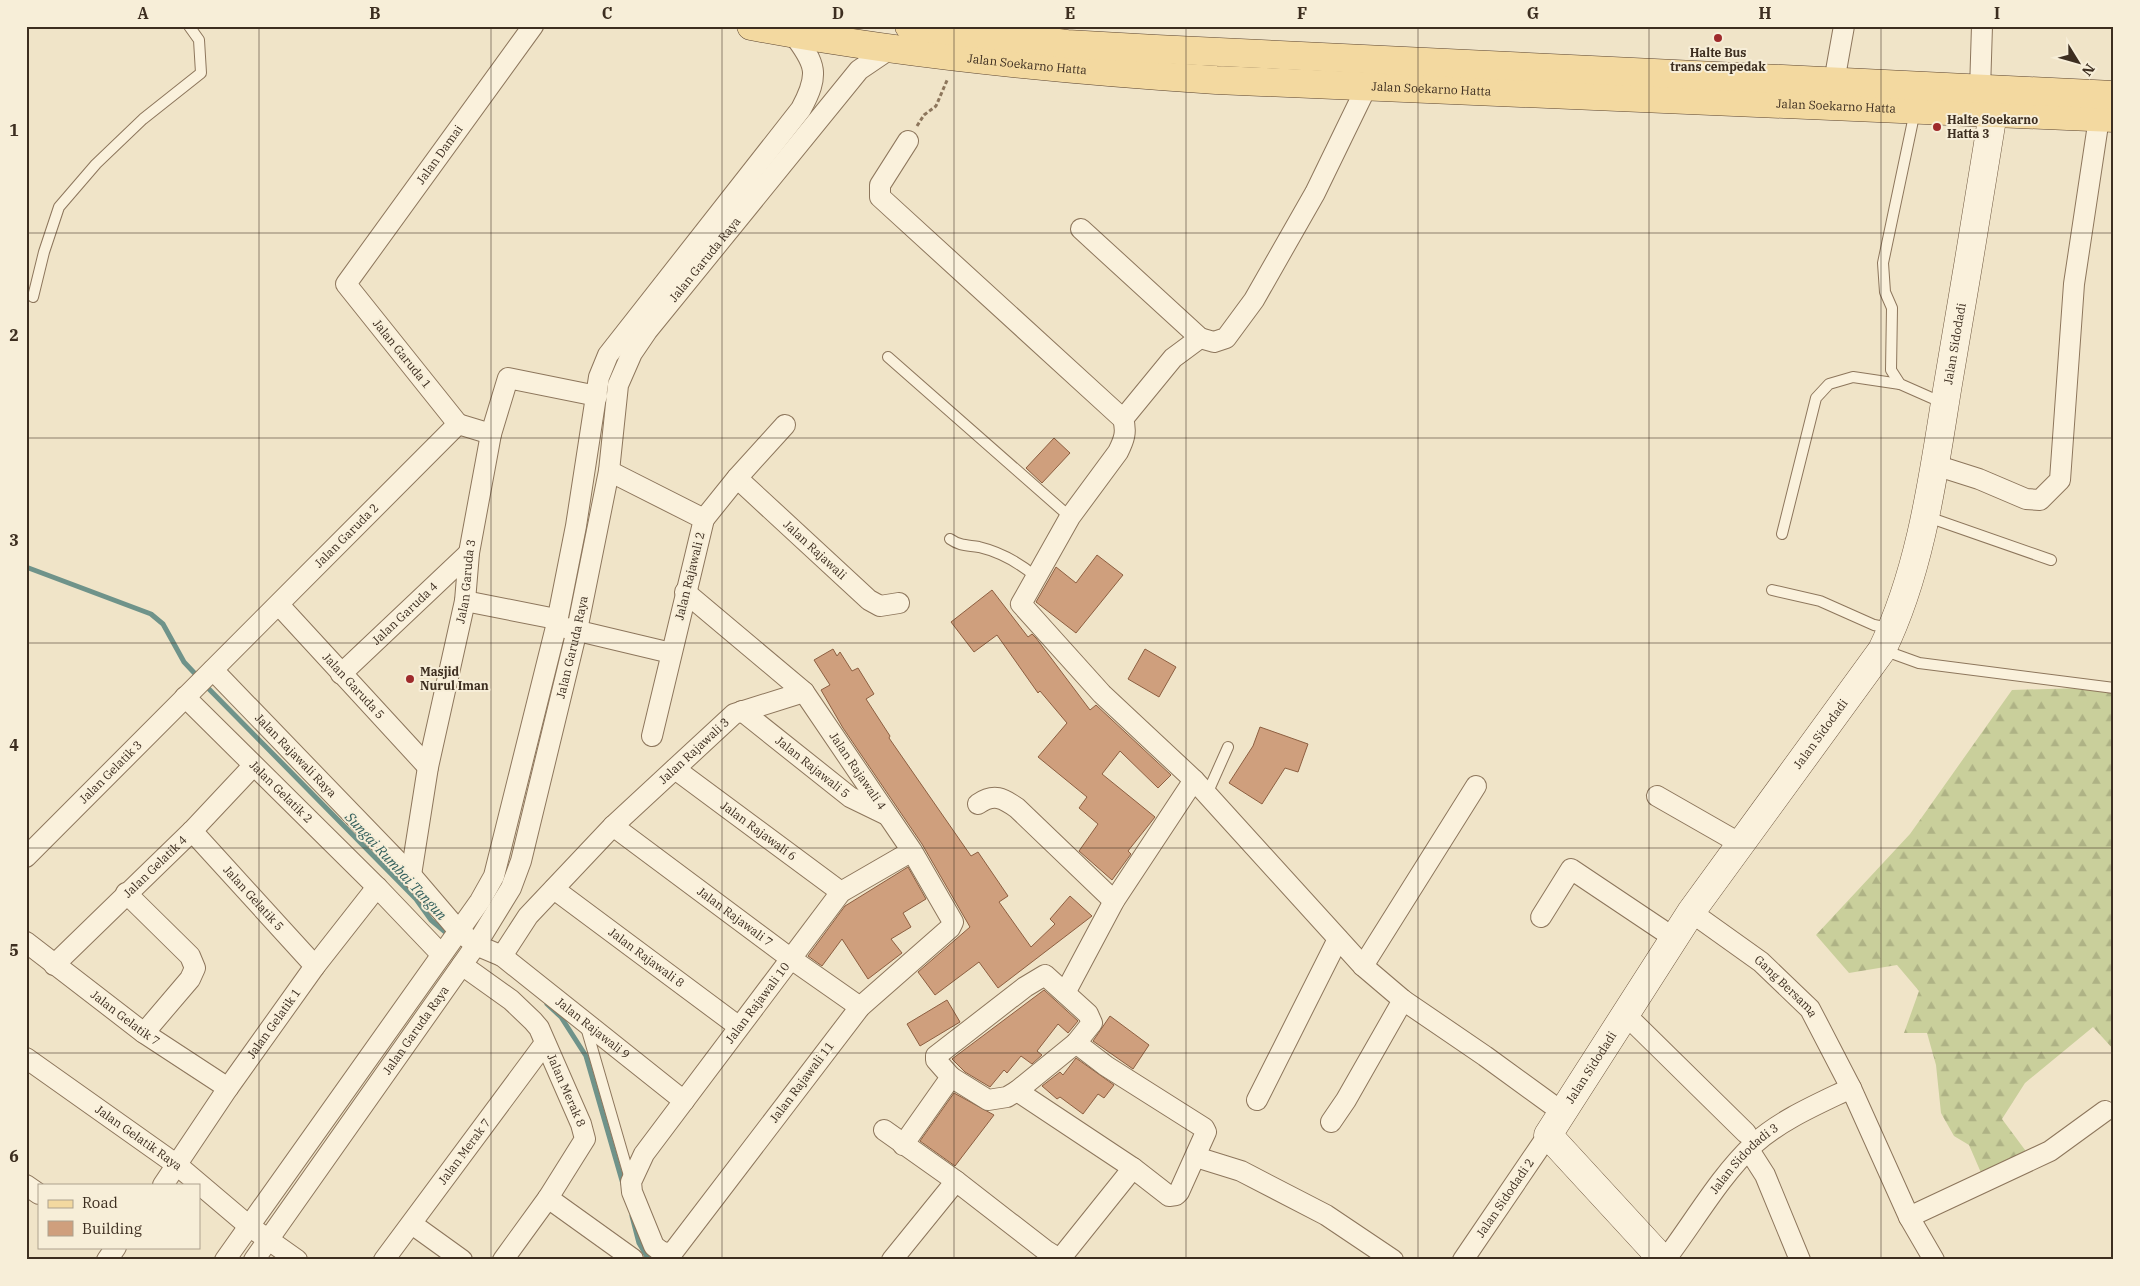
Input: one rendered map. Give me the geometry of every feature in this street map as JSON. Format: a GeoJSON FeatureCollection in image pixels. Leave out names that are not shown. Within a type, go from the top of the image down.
{"type":"FeatureCollection","features":[{"type":"Feature","properties":{"kind":"main road","name":"Jalan Soekarno Hatta"},"geometry":{"type":"LineString","coordinates":[[751,26],[890,49],[1111,73],[1366,88],[1670,98],[1757,104],[1915,110],[1986,102],[2114,95]]}},
{"type":"Feature","properties":{"kind":"main road","name":"Jalan Soekarno Hatta"},"geometry":{"type":"LineString","coordinates":[[909,26],[979,30],[1067,44],[1834,82],[2106,118]]}},
{"type":"Feature","properties":{"kind":"main road"},"geometry":{"type":"LineString","coordinates":[[1216,80],[1219,52]]}},
{"type":"Feature","properties":{"kind":"street","name":"Jalan Damai"},"geometry":{"type":"LineString","coordinates":[[346,284],[533,26]]}},
{"type":"Feature","properties":{"kind":"street"},"geometry":{"type":"LineString","coordinates":[[1834,82],[1844,26]]}},
{"type":"Feature","properties":{"kind":"street"},"geometry":{"type":"LineString","coordinates":[[1982,26],[1986,102]]}},
{"type":"Feature","properties":{"kind":"street","name":"Jalan Garuda Raya"},"geometry":{"type":"LineString","coordinates":[[225,1260],[480,901],[494,876],[556,623],[576,526],[596,396],[608,354],[616,341],[789,125],[811,90],[814,66],[808,54],[793,34]]}},
{"type":"Feature","properties":{"kind":"street","name":"Jalan Garuda Raya"},"geometry":{"type":"LineString","coordinates":[[254,1260],[469,956],[511,888],[521,861],[577,630],[609,471],[618,385],[632,353],[647,331],[859,70],[890,49]]}},
{"type":"Feature","properties":{"kind":"street"},"geometry":{"type":"LineString","coordinates":[[1081,229],[1200,338],[1214,342],[1226,338],[1254,300],[1315,193],[1366,88]]}},
{"type":"Feature","properties":{"kind":"street","name":"Jalan Sidodadi"},"geometry":{"type":"LineString","coordinates":[[1548,1135],[1691,912],[1887,639],[1906,589],[1935,465],[1986,102]]}},
{"type":"Feature","properties":{"kind":"street"},"geometry":{"type":"LineString","coordinates":[[1935,465],[1979,479],[2026,499],[2040,500],[2060,480],[2074,284],[2106,118]]}},
{"type":"Feature","properties":{"kind":"street"},"geometry":{"type":"LineString","coordinates":[[908,142],[880,185],[880,196],[886,204],[1123,419],[1126,429],[1124,441],[1070,517],[1035,576],[1021,604],[1102,694],[1201,787],[1363,966],[1403,1000],[1562,1112]]}},
{"type":"Feature","properties":{"kind":"street","name":"Jalan Garuda 1"},"geometry":{"type":"LineString","coordinates":[[346,284],[458,424]]}},
{"type":"Feature","properties":{"kind":"street"},"geometry":{"type":"LineString","coordinates":[[1123,419],[1173,358],[1200,338]]}},
{"type":"Feature","properties":{"kind":"street","name":"Jalan Garuda 3"},"geometry":{"type":"LineString","coordinates":[[411,874],[428,767],[465,601],[469,553],[492,434],[508,378],[596,396]]}},
{"type":"Feature","properties":{"kind":"street"},"geometry":{"type":"LineString","coordinates":[[458,424],[492,434]]}},
{"type":"Feature","properties":{"kind":"street","name":"Jalan Garuda 2"},"geometry":{"type":"LineString","coordinates":[[211,672],[458,424]]}},
{"type":"Feature","properties":{"kind":"street"},"geometry":{"type":"LineString","coordinates":[[704,520],[737,478],[785,425]]}},
{"type":"Feature","properties":{"kind":"street","name":"Jalan Rajawali 2"},"geometry":{"type":"LineString","coordinates":[[609,471],[704,520],[685,592],[652,736]]}},
{"type":"Feature","properties":{"kind":"street","name":"Jalan Rajawali"},"geometry":{"type":"LineString","coordinates":[[737,478],[869,600],[880,606],[899,603]]}},
{"type":"Feature","properties":{"kind":"street","name":"Jalan Garuda 4"},"geometry":{"type":"LineString","coordinates":[[341,674],[469,553]]}},
{"type":"Feature","properties":{"kind":"street"},"geometry":{"type":"LineString","coordinates":[[685,592],[804,692]]}},
{"type":"Feature","properties":{"kind":"street"},"geometry":{"type":"LineString","coordinates":[[465,601],[671,653]]}},
{"type":"Feature","properties":{"kind":"street","name":"Jalan Garuda 5"},"geometry":{"type":"LineString","coordinates":[[279,605],[428,767]]}},
{"type":"Feature","properties":{"kind":"street","name":"Jalan Gelatik 3"},"geometry":{"type":"LineString","coordinates":[[26,857],[211,672]]}},
{"type":"Feature","properties":{"kind":"street","name":"Jalan Rajawali Raya"},"geometry":{"type":"LineString","coordinates":[[211,672],[411,874],[449,943]]}},
{"type":"Feature","properties":{"kind":"street","name":"Jalan Gelatik 2"},"geometry":{"type":"LineString","coordinates":[[190,692],[253,766],[377,887],[449,943]]}},
{"type":"Feature","properties":{"kind":"street","name":"Jalan Rajawali 3"},"geometry":{"type":"LineString","coordinates":[[502,956],[528,916],[613,826],[734,714],[804,692]]}},
{"type":"Feature","properties":{"kind":"street","name":"Jalan Rajawali 4"},"geometry":{"type":"LineString","coordinates":[[804,692],[912,851]]}},
{"type":"Feature","properties":{"kind":"street","name":"Jalan Rajawali 5"},"geometry":{"type":"LineString","coordinates":[[742,711],[850,797],[887,815]]}},
{"type":"Feature","properties":{"kind":"street","name":"Jalan Gelatik 4"},"geometry":{"type":"LineString","coordinates":[[54,965],[192,830],[253,766]]}},
{"type":"Feature","properties":{"kind":"street"},"geometry":{"type":"LineString","coordinates":[[830,781],[840,781],[848,776],[854,766]]}},
{"type":"Feature","properties":{"kind":"street","name":"Jalan Rajawali 6"},"geometry":{"type":"LineString","coordinates":[[675,769],[841,892]]}},
{"type":"Feature","properties":{"kind":"street"},"geometry":{"type":"LineString","coordinates":[[1363,966],[1476,786]]}},
{"type":"Feature","properties":{"kind":"street"},"geometry":{"type":"LineString","coordinates":[[1065,993],[1114,901],[1201,787]]}},
{"type":"Feature","properties":{"kind":"street"},"geometry":{"type":"LineString","coordinates":[[1657,796],[1740,844]]}},
{"type":"Feature","properties":{"kind":"street"},"geometry":{"type":"LineString","coordinates":[[978,804],[987,798],[1001,797],[1017,808],[1114,901]]}},
{"type":"Feature","properties":{"kind":"street","name":"Jalan Rajawali 7"},"geometry":{"type":"LineString","coordinates":[[613,826],[790,958],[860,1007]]}},
{"type":"Feature","properties":{"kind":"street","name":"Jalan Gelatik 5"},"geometry":{"type":"LineString","coordinates":[[192,830],[316,966]]}},
{"type":"Feature","properties":{"kind":"street","name":"Jalan Rajawali 10"},"geometry":{"type":"LineString","coordinates":[[631,1182],[644,1154],[738,1026],[841,892],[912,851]]}},
{"type":"Feature","properties":{"kind":"street","name":"Jalan Rajawali 11"},"geometry":{"type":"LineString","coordinates":[[631,1182],[632,1192],[654,1246],[663,1253],[673,1252],[860,1007],[952,925],[953,922],[912,851]]}},
{"type":"Feature","properties":{"kind":"street"},"geometry":{"type":"LineString","coordinates":[[1541,917],[1571,869],[1674,938]]}},
{"type":"Feature","properties":{"kind":"street","name":"Jalan Gelatik 1"},"geometry":{"type":"LineString","coordinates":[[164,1184],[228,1088],[316,966],[377,887]]}},
{"type":"Feature","properties":{"kind":"street","name":"Jalan Rajawali 8"},"geometry":{"type":"LineString","coordinates":[[554,889],[738,1026]]}},
{"type":"Feature","properties":{"kind":"street"},"geometry":{"type":"LineString","coordinates":[[126,893],[190,956],[195,968],[190,979],[144,1033]]}},
{"type":"Feature","properties":{"kind":"street","name":"Gang Bersama"},"geometry":{"type":"LineString","coordinates":[[1691,912],[1761,962],[1810,1009],[1851,1088],[1909,1217],[1934,1260]]}},
{"type":"Feature","properties":{"kind":"street"},"geometry":{"type":"LineString","coordinates":[[1257,1100],[1338,939]]}},
{"type":"Feature","properties":{"kind":"street","name":"Jalan Gelatik 7"},"geometry":{"type":"LineString","coordinates":[[26,942],[144,1033],[228,1088]]}},
{"type":"Feature","properties":{"kind":"street"},"geometry":{"type":"LineString","coordinates":[[449,943],[469,956]]}},
{"type":"Feature","properties":{"kind":"street","name":"Jalan Rajawali 9"},"geometry":{"type":"LineString","coordinates":[[469,956],[502,956],[684,1101]]}},
{"type":"Feature","properties":{"kind":"street","name":"Jalan Merak 8"},"geometry":{"type":"LineString","coordinates":[[469,956],[533,1021],[581,1124],[585,1140],[548,1198],[503,1260]]}},
{"type":"Feature","properties":{"kind":"street"},"geometry":{"type":"LineString","coordinates":[[1045,975],[1065,993],[1092,1018],[1092,1023],[1076,1043],[1007,1097],[988,1100],[951,1077],[936,1060],[936,1056],[1025,986],[1045,975]]}},
{"type":"Feature","properties":{"kind":"street"},"geometry":{"type":"LineString","coordinates":[[1331,1122],[1346,1100],[1403,1000]]}},
{"type":"Feature","properties":{"kind":"street"},"geometry":{"type":"LineString","coordinates":[[1626,1015],[1747,1141],[1765,1175],[1800,1260]]}},
{"type":"Feature","properties":{"kind":"street","name":"Jalan Merak 7"},"geometry":{"type":"LineString","coordinates":[[384,1260],[544,1043]]}},
{"type":"Feature","properties":{"kind":"street"},"geometry":{"type":"LineString","coordinates":[[1017,1091],[1133,1168],[1169,1196],[1176,1196],[1205,1138],[1206,1132],[1204,1128],[1106,1066],[1076,1043]]}},
{"type":"Feature","properties":{"kind":"street","name":"Jalan Gelatik Raya"},"geometry":{"type":"LineString","coordinates":[[26,1058],[177,1165],[199,1184]]}},
{"type":"Feature","properties":{"kind":"street"},"geometry":{"type":"LineString","coordinates":[[903,1144],[951,1077]]}},
{"type":"Feature","properties":{"kind":"street","name":"Jalan Sidodadi 3"},"geometry":{"type":"LineString","coordinates":[[1664,1260],[1732,1168],[1747,1141],[1755,1143],[1801,1111],[1851,1088]]}},
{"type":"Feature","properties":{"kind":"street"},"geometry":{"type":"LineString","coordinates":[[1909,1217],[2050,1151],[2105,1111]]}},
{"type":"Feature","properties":{"kind":"street"},"geometry":{"type":"LineString","coordinates":[[884,1130],[956,1181],[1050,1257],[1133,1168]]}},
{"type":"Feature","properties":{"kind":"street"},"geometry":{"type":"LineString","coordinates":[[1548,1135],[1664,1260]]}},
{"type":"Feature","properties":{"kind":"street","name":"Jalan Sidodadi 2"},"geometry":{"type":"LineString","coordinates":[[1462,1260],[1548,1135]]}},
{"type":"Feature","properties":{"kind":"street"},"geometry":{"type":"LineString","coordinates":[[1196,1157],[1242,1171],[1326,1214],[1393,1260]]}},
{"type":"Feature","properties":{"kind":"street"},"geometry":{"type":"LineString","coordinates":[[892,1260],[956,1181]]}},
{"type":"Feature","properties":{"kind":"street","name":"Jalan Gelatik Raya"},"geometry":{"type":"LineString","coordinates":[[200,1184],[249,1226],[297,1260]]}},
{"type":"Feature","properties":{"kind":"street"},"geometry":{"type":"LineString","coordinates":[[26,1185],[38,1193]]}},
{"type":"Feature","properties":{"kind":"street"},"geometry":{"type":"LineString","coordinates":[[548,1198],[633,1258]]}},
{"type":"Feature","properties":{"kind":"street"},"geometry":{"type":"LineString","coordinates":[[412,1224],[462,1260]]}},
{"type":"Feature","properties":{"kind":"lane"},"geometry":{"type":"LineString","coordinates":[[33,297],[44,252],[59,207],[96,164],[143,120],[201,73],[202,55],[199,40],[189,26]]}},
{"type":"Feature","properties":{"kind":"lane"},"geometry":{"type":"LineString","coordinates":[[1900,384],[1891,370],[1892,308],[1885,292],[1883,263],[1915,110]]}},
{"type":"Feature","properties":{"kind":"lane"},"geometry":{"type":"LineString","coordinates":[[888,357],[1070,517]]}},
{"type":"Feature","properties":{"kind":"lane"},"geometry":{"type":"LineString","coordinates":[[1782,534],[1816,398],[1829,384],[1853,377],[1900,384],[1945,404]]}},
{"type":"Feature","properties":{"kind":"lane"},"geometry":{"type":"LineString","coordinates":[[1924,515],[2051,560]]}},
{"type":"Feature","properties":{"kind":"lane"},"geometry":{"type":"LineString","coordinates":[[950,539],[960,546],[978,547],[998,552],[1021,564],[1035,576]]}},
{"type":"Feature","properties":{"kind":"lane"},"geometry":{"type":"LineString","coordinates":[[1772,590],[1820,601],[1874,625],[1887,639],[1919,663],[2114,688]]}},
{"type":"Feature","properties":{"kind":"lane"},"geometry":{"type":"LineString","coordinates":[[1201,787],[1228,747]]}},
{"type":"Feature","properties":{"kind":"lane"},"geometry":{"type":"LineString","coordinates":[[585,1022],[631,1182]]}},
{"type":"Feature","properties":{"kind":"path"},"geometry":{"type":"LineString","coordinates":[[908,142],[924,114],[936,106],[956,57]]}},
{"type":"Feature","properties":{"kind":"green space"},"geometry":{"type":"Polygon","coordinates":[[[2114,687],[2114,1050],[2093,1027],[2025,1083],[2002,1119],[2028,1154],[1982,1175],[1969,1145],[1954,1136],[1941,1113],[1936,1065],[1927,1033],[1904,1033],[1919,991],[1897,965],[1849,973],[1816,935],[1910,834],[2012,690],[2114,687]]]}},
{"type":"Feature","properties":{"kind":"building"},"geometry":{"type":"Polygon","coordinates":[[[1054,438],[1070,453],[1042,483],[1026,468],[1054,438]]]}},
{"type":"Feature","properties":{"kind":"building"},"geometry":{"type":"Polygon","coordinates":[[[1097,555],[1123,575],[1076,633],[1036,602],[1056,567],[1076,583],[1097,555]]]}},
{"type":"Feature","properties":{"kind":"building"},"geometry":{"type":"Polygon","coordinates":[[[992,590],[1028,637],[1032,634],[1036,638],[1090,710],[1096,705],[1171,775],[1158,788],[1120,751],[1102,774],[1155,817],[1128,851],[1131,854],[1112,880],[1079,851],[1098,824],[1079,808],[1087,797],[1038,757],[1067,723],[1040,691],[1038,693],[997,635],[974,652],[951,622],[992,590]]]}},
{"type":"Feature","properties":{"kind":"building"},"geometry":{"type":"Polygon","coordinates":[[[833,649],[837,656],[840,652],[852,671],[858,668],[874,694],[866,699],[890,736],[889,738],[971,856],[978,852],[1008,896],[999,902],[1031,947],[1055,924],[1050,919],[1070,896],[1092,916],[998,988],[979,962],[935,995],[918,972],[970,927],[922,844],[843,728],[821,690],[830,685],[814,660],[833,649]]]}},
{"type":"Feature","properties":{"kind":"building"},"geometry":{"type":"Polygon","coordinates":[[[1145,649],[1176,667],[1159,697],[1128,679],[1145,649]]]}},
{"type":"Feature","properties":{"kind":"building"},"geometry":{"type":"Polygon","coordinates":[[[1260,727],[1308,744],[1298,772],[1285,768],[1262,804],[1229,783],[1253,746],[1260,727]]]}},
{"type":"Feature","properties":{"kind":"building"},"geometry":{"type":"Polygon","coordinates":[[[908,867],[926,899],[903,913],[911,927],[891,939],[902,953],[868,979],[842,939],[822,966],[808,956],[845,906],[908,867]]]}},
{"type":"Feature","properties":{"kind":"building"},"geometry":{"type":"Polygon","coordinates":[[[1044,990],[1078,1021],[1068,1033],[1058,1024],[1037,1051],[1042,1055],[1032,1064],[1021,1056],[1007,1073],[1004,1070],[990,1087],[965,1072],[952,1059],[1044,990]]]}},
{"type":"Feature","properties":{"kind":"building"},"geometry":{"type":"Polygon","coordinates":[[[947,1000],[960,1022],[920,1046],[907,1024],[947,1000]]]}},
{"type":"Feature","properties":{"kind":"building"},"geometry":{"type":"Polygon","coordinates":[[[1110,1016],[1149,1045],[1133,1069],[1093,1041],[1110,1016]]]}},
{"type":"Feature","properties":{"kind":"building"},"geometry":{"type":"Polygon","coordinates":[[[1076,1058],[1114,1085],[1104,1098],[1098,1094],[1083,1114],[1060,1097],[1057,1099],[1042,1086],[1060,1072],[1063,1075],[1076,1058]]]}},
{"type":"Feature","properties":{"kind":"building"},"geometry":{"type":"Polygon","coordinates":[[[954,1093],[994,1115],[955,1166],[920,1141],[954,1093]]]}},
{"type":"Feature","properties":{"kind":"waterway","name":"Sungai Rumbai Tangun"},"geometry":{"type":"LineString","coordinates":[[26,567],[151,614],[163,624],[184,662],[200,679]]}},
{"type":"Feature","properties":{"kind":"waterway","name":"Sungai Rumbai Tangun"},"geometry":{"type":"LineString","coordinates":[[205,685],[416,899],[431,920],[450,936]]}},
{"type":"Feature","properties":{"kind":"waterway","name":"Sungai Rumbai Tangun"},"geometry":{"type":"LineString","coordinates":[[547,1004],[561,1017],[586,1056],[623,1184]]}},
{"type":"Feature","properties":{"kind":"waterway","name":"Sungai Rumbai Tangun"},"geometry":{"type":"LineString","coordinates":[[632,1216],[639,1243],[649,1260]]}},
{"type":"Feature","properties":{"kind":"place","name":"Halte Bus trans cempedak"},"geometry":{"type":"Point","coordinates":[1718,38]}},
{"type":"Feature","properties":{"kind":"place","name":"Halte Soekarno Hatta 3"},"geometry":{"type":"Point","coordinates":[1937,127]}},
{"type":"Feature","properties":{"kind":"place","name":"Masjid Nurul Iman"},"geometry":{"type":"Point","coordinates":[410,679]}}]}
